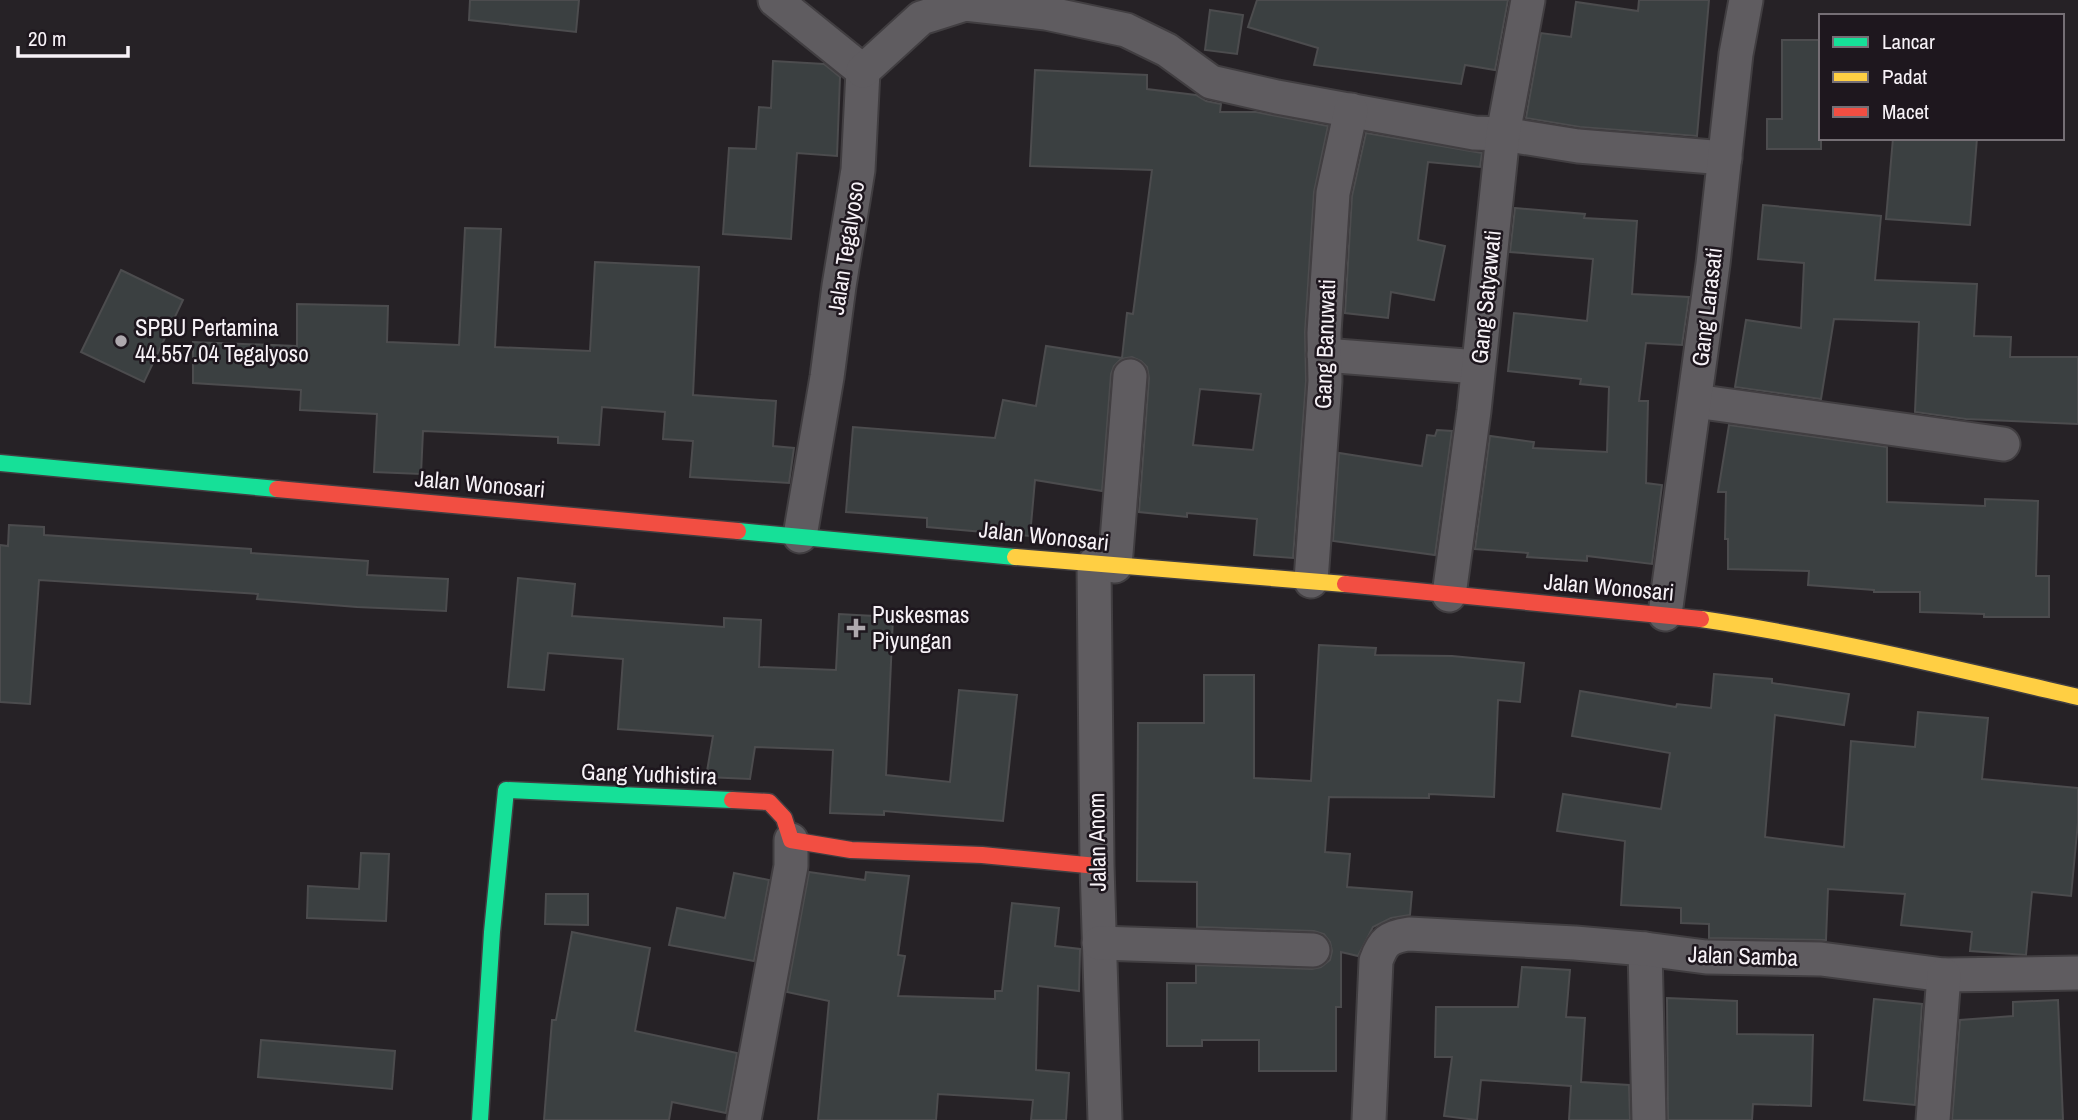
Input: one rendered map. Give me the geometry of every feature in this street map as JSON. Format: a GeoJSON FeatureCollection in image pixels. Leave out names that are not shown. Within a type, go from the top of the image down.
{"type":"FeatureCollection","features":[{"type":"Feature","properties":{"kind":"main road","name":"Jalan Wonosari"},"geometry":{"type":"LineString","coordinates":[[0,463],[1665,614],[1761,628],[2078,697]]}},
{"type":"Feature","properties":{"kind":"main road","name":"Gang Yudhistira"},"geometry":{"type":"LineString","coordinates":[[480,1120],[492,932],[506,790],[769,802],[784,818],[791,840]]}},
{"type":"Feature","properties":{"kind":"main road"},"geometry":{"type":"LineString","coordinates":[[791,840],[851,850],[982,855],[1097,866]]}},
{"type":"Feature","properties":{"kind":"street"},"geometry":{"type":"LineString","coordinates":[[775,0],[863,71],[921,18],[939,6],[965,4],[1046,13],[1126,30],[1167,50],[1210,82],[1474,133],[1503,134],[1578,146],[1725,158]]}},
{"type":"Feature","properties":{"kind":"street","name":"Gang Satyawati"},"geometry":{"type":"LineString","coordinates":[[1449,594],[1478,367],[1503,134],[1528,0]]}},
{"type":"Feature","properties":{"kind":"street","name":"Gang Larasati"},"geometry":{"type":"LineString","coordinates":[[1665,614],[1695,401],[1736,54],[1746,0]]}},
{"type":"Feature","properties":{"kind":"street","name":"Jalan Tegalyoso"},"geometry":{"type":"LineString","coordinates":[[800,536],[858,170],[863,71]]}},
{"type":"Feature","properties":{"kind":"street","name":"Gang Banuwati"},"geometry":{"type":"LineString","coordinates":[[1311,581],[1325,381],[1324,355],[1333,193],[1351,110]]}},
{"type":"Feature","properties":{"kind":"street"},"geometry":{"type":"LineString","coordinates":[[1324,355],[1478,367]]}},
{"type":"Feature","properties":{"kind":"street","name":"Jalan Anom"},"geometry":{"type":"LineString","coordinates":[[1105,1120],[1097,866],[1105,565],[1130,376]]}},
{"type":"Feature","properties":{"kind":"street"},"geometry":{"type":"LineString","coordinates":[[1695,401],[2003,444]]}},
{"type":"Feature","properties":{"kind":"street"},"geometry":{"type":"LineString","coordinates":[[744,1120],[791,866],[791,840]]}},
{"type":"Feature","properties":{"kind":"street","name":"Jalan Samba"},"geometry":{"type":"LineString","coordinates":[[1370,1120],[1376,961],[1385,941],[1391,937],[1409,934],[1645,949],[1706,957],[1821,959],[1944,975],[2078,973]]}},
{"type":"Feature","properties":{"kind":"street"},"geometry":{"type":"LineString","coordinates":[[1099,943],[1313,950]]}},
{"type":"Feature","properties":{"kind":"street"},"geometry":{"type":"LineString","coordinates":[[1645,949],[1649,1120]]}},
{"type":"Feature","properties":{"kind":"street"},"geometry":{"type":"LineString","coordinates":[[1933,1120],[1944,975]]}},
{"type":"Feature","properties":{"kind":"building"},"geometry":{"type":"Polygon","coordinates":[[[470,0],[579,0],[576,32],[469,20],[470,0]]]}},
{"type":"Feature","properties":{"kind":"building"},"geometry":{"type":"Polygon","coordinates":[[[1257,0],[1508,0],[1495,70],[1465,65],[1461,84],[1314,65],[1318,48],[1248,27],[1257,0]]]}},
{"type":"Feature","properties":{"kind":"building"},"geometry":{"type":"Polygon","coordinates":[[[1639,0],[1709,0],[1697,136],[1580,127],[1526,118],[1541,33],[1571,37],[1576,2],[1638,11],[1639,0]]]}},
{"type":"Feature","properties":{"kind":"building"},"geometry":{"type":"Polygon","coordinates":[[[1210,10],[1243,15],[1237,54],[1205,50],[1210,10]]]}},
{"type":"Feature","properties":{"kind":"building"},"geometry":{"type":"Polygon","coordinates":[[[1782,40],[1819,40],[1821,149],[1767,149],[1767,119],[1782,119],[1782,40]]]}},
{"type":"Feature","properties":{"kind":"building"},"geometry":{"type":"Polygon","coordinates":[[[773,61],[824,64],[840,77],[837,156],[797,153],[791,239],[723,234],[729,148],[756,149],[759,107],[771,108],[773,61]]]}},
{"type":"Feature","properties":{"kind":"building"},"geometry":{"type":"Polygon","coordinates":[[[1035,70],[1147,75],[1147,89],[1196,95],[1206,101],[1221,104],[1220,112],[1256,112],[1328,126],[1314,192],[1305,332],[1306,381],[1293,558],[1254,555],[1257,519],[1187,513],[1187,517],[1139,512],[1149,378],[1147,367],[1132,357],[1121,359],[1111,374],[1102,491],[1035,480],[1030,536],[927,527],[927,518],[846,512],[853,427],[995,438],[1003,400],[1036,406],[1046,346],[1122,358],[1127,313],[1133,314],[1152,170],[1030,166],[1035,70]],[[1200,389],[1193,445],[1253,450],[1261,394],[1200,389]]]}},
{"type":"Feature","properties":{"kind":"building"},"geometry":{"type":"Polygon","coordinates":[[[1366,133],[1482,153],[1480,167],[1428,162],[1418,240],[1445,246],[1434,300],[1391,292],[1388,318],[1345,313],[1352,196],[1366,133]]]}},
{"type":"Feature","properties":{"kind":"building"},"geometry":{"type":"Polygon","coordinates":[[[1893,140],[1977,140],[1970,225],[1886,219],[1893,140]]]}},
{"type":"Feature","properties":{"kind":"building"},"geometry":{"type":"Polygon","coordinates":[[[1763,205],[1881,216],[1875,280],[1977,284],[1974,336],[2011,337],[2010,357],[2078,357],[2078,424],[1966,419],[1915,412],[1919,322],[1834,319],[1821,399],[1735,387],[1746,320],[1801,328],[1804,263],[1758,259],[1763,205]]]}},
{"type":"Feature","properties":{"kind":"building"},"geometry":{"type":"Polygon","coordinates":[[[1515,208],[1585,214],[1584,218],[1637,221],[1632,294],[1689,297],[1682,345],[1646,343],[1639,401],[1648,401],[1646,483],[1662,485],[1652,564],[1587,556],[1587,561],[1527,557],[1528,553],[1475,549],[1490,436],[1534,442],[1533,448],[1607,452],[1609,387],[1580,384],[1581,379],[1508,371],[1514,313],[1587,321],[1593,259],[1510,252],[1515,208]]]}},
{"type":"Feature","properties":{"kind":"building"},"geometry":{"type":"Polygon","coordinates":[[[465,228],[501,229],[495,347],[590,351],[595,262],[699,267],[693,395],[776,401],[773,446],[794,448],[789,483],[690,477],[693,441],[663,439],[665,412],[602,407],[599,445],[558,443],[558,437],[423,431],[421,474],[374,472],[377,414],[300,410],[301,390],[193,383],[193,342],[297,346],[297,304],[388,306],[387,342],[459,345],[465,228]]]}},
{"type":"Feature","properties":{"kind":"building"},"geometry":{"type":"Polygon","coordinates":[[[121,270],[183,300],[144,382],[81,352],[121,270]]]}},
{"type":"Feature","properties":{"kind":"building"},"geometry":{"type":"Polygon","coordinates":[[[1729,425],[1887,447],[1887,502],[1985,506],[1985,499],[2038,501],[2036,576],[2049,576],[2049,617],[1984,617],[1984,614],[1920,612],[1920,592],[1874,592],[1808,585],[1809,571],[1728,569],[1728,539],[1725,539],[1726,492],[1718,492],[1729,425]]]}},
{"type":"Feature","properties":{"kind":"building"},"geometry":{"type":"Polygon","coordinates":[[[1437,430],[1452,431],[1435,555],[1333,541],[1339,453],[1422,466],[1427,435],[1435,436],[1437,430]]]}},
{"type":"Feature","properties":{"kind":"building"},"geometry":{"type":"Polygon","coordinates":[[[9,525],[44,527],[44,535],[251,549],[251,553],[368,561],[367,575],[448,579],[446,611],[357,607],[257,599],[258,594],[39,580],[30,704],[0,702],[0,545],[8,546],[9,525]]]}},
{"type":"Feature","properties":{"kind":"building"},"geometry":{"type":"Polygon","coordinates":[[[518,578],[575,584],[572,616],[724,627],[724,618],[761,620],[759,667],[836,670],[839,614],[893,617],[886,775],[950,782],[959,690],[1017,695],[1003,821],[884,811],[884,815],[830,813],[833,750],[755,747],[750,779],[706,777],[713,736],[618,729],[623,659],[548,653],[544,690],[508,687],[518,578]]]}},
{"type":"Feature","properties":{"kind":"building"},"geometry":{"type":"Polygon","coordinates":[[[1319,645],[1376,648],[1375,655],[1452,656],[1524,663],[1520,702],[1498,700],[1494,797],[1429,794],[1429,798],[1329,797],[1325,852],[1350,854],[1347,887],[1412,892],[1410,915],[1391,918],[1373,927],[1358,956],[1341,952],[1341,1007],[1336,1007],[1336,1071],[1259,1071],[1259,1040],[1202,1040],[1202,1046],[1167,1046],[1167,983],[1196,983],[1196,965],[1312,969],[1321,967],[1330,960],[1330,942],[1324,934],[1314,931],[1197,927],[1197,882],[1137,881],[1138,723],[1204,723],[1204,675],[1254,675],[1254,778],[1311,781],[1319,645]]]}},
{"type":"Feature","properties":{"kind":"building"},"geometry":{"type":"Polygon","coordinates":[[[1714,674],[1772,679],[1772,683],[1849,694],[1844,725],[1775,715],[1765,837],[1844,847],[1851,741],[1915,747],[1918,712],[1988,718],[1982,779],[2078,788],[2078,822],[2071,896],[2032,892],[2026,955],[1970,951],[1972,932],[1901,925],[1905,894],[1828,889],[1826,940],[1709,938],[1709,924],[1681,923],[1681,908],[1621,905],[1625,841],[1557,831],[1563,794],[1661,809],[1670,753],[1572,736],[1580,691],[1676,707],[1677,704],[1711,708],[1714,674]]]}},
{"type":"Feature","properties":{"kind":"building"},"geometry":{"type":"Polygon","coordinates":[[[361,853],[389,854],[386,921],[307,918],[308,886],[359,889],[361,853]]]}},
{"type":"Feature","properties":{"kind":"building"},"geometry":{"type":"Polygon","coordinates":[[[809,872],[865,880],[866,872],[909,876],[898,955],[905,956],[898,996],[995,999],[995,991],[1002,991],[1012,903],[1059,908],[1055,946],[1080,949],[1079,991],[1038,986],[1036,1070],[1069,1073],[1066,1120],[1031,1120],[1033,1100],[938,1094],[936,1120],[818,1120],[829,1001],[787,992],[809,872]]]}},
{"type":"Feature","properties":{"kind":"building"},"geometry":{"type":"Polygon","coordinates":[[[734,873],[769,880],[754,961],[669,945],[677,908],[725,918],[734,873]]]}},
{"type":"Feature","properties":{"kind":"building"},"geometry":{"type":"Polygon","coordinates":[[[546,894],[588,894],[588,925],[545,924],[546,894]]]}},
{"type":"Feature","properties":{"kind":"building"},"geometry":{"type":"Polygon","coordinates":[[[572,932],[650,948],[635,1031],[737,1053],[726,1113],[672,1102],[669,1120],[544,1120],[552,1020],[556,1020],[572,932]]]}},
{"type":"Feature","properties":{"kind":"building"},"geometry":{"type":"Polygon","coordinates":[[[1522,967],[1570,970],[1566,1017],[1585,1018],[1581,1082],[1629,1085],[1630,1120],[1569,1120],[1571,1086],[1481,1080],[1477,1120],[1444,1116],[1452,1057],[1435,1057],[1436,1007],[1518,1007],[1522,967]]]}},
{"type":"Feature","properties":{"kind":"building"},"geometry":{"type":"Polygon","coordinates":[[[1667,998],[1737,1001],[1737,1034],[1813,1035],[1811,1106],[1753,1104],[1752,1120],[1668,1120],[1667,998]]]}},
{"type":"Feature","properties":{"kind":"building"},"geometry":{"type":"Polygon","coordinates":[[[1874,999],[1922,1004],[1915,1105],[1864,1100],[1874,999]]]}},
{"type":"Feature","properties":{"kind":"building"},"geometry":{"type":"Polygon","coordinates":[[[2058,1000],[2063,1120],[1952,1120],[1960,1020],[2013,1016],[2013,1002],[2058,1000]]]}},
{"type":"Feature","properties":{"kind":"building"},"geometry":{"type":"Polygon","coordinates":[[[261,1040],[395,1051],[392,1089],[258,1077],[261,1040]]]}},
{"type":"Feature","properties":{"kind":"traffic: fast"},"geometry":{"type":"LineString","coordinates":[[0,463],[277,489]]}},
{"type":"Feature","properties":{"kind":"traffic: fast"},"geometry":{"type":"LineString","coordinates":[[738,531],[1015,557]]}},
{"type":"Feature","properties":{"kind":"traffic: fast"},"geometry":{"type":"LineString","coordinates":[[480,1120],[492,932],[506,790],[732,800]]}},
{"type":"Feature","properties":{"kind":"traffic: slow"},"geometry":{"type":"LineString","coordinates":[[1015,557],[1345,584]]}},
{"type":"Feature","properties":{"kind":"traffic: slow"},"geometry":{"type":"LineString","coordinates":[[1701,619],[1843,644],[2078,697]]}},
{"type":"Feature","properties":{"kind":"traffic: jam"},"geometry":{"type":"LineString","coordinates":[[277,489],[738,531]]}},
{"type":"Feature","properties":{"kind":"traffic: jam"},"geometry":{"type":"LineString","coordinates":[[1345,584],[1701,619]]}},
{"type":"Feature","properties":{"kind":"traffic: jam"},"geometry":{"type":"LineString","coordinates":[[732,800],[769,802],[784,818],[791,840],[851,850],[982,855],[1097,866]]}},
{"type":"Feature","properties":{"kind":"place","name":"SPBU Pertamina 44.557.04 Tegalyoso"},"geometry":{"type":"Point","coordinates":[121,341]}},
{"type":"Feature","properties":{"kind":"place","name":"Puskesmas Piyungan"},"geometry":{"type":"Point","coordinates":[856,628]}}]}
